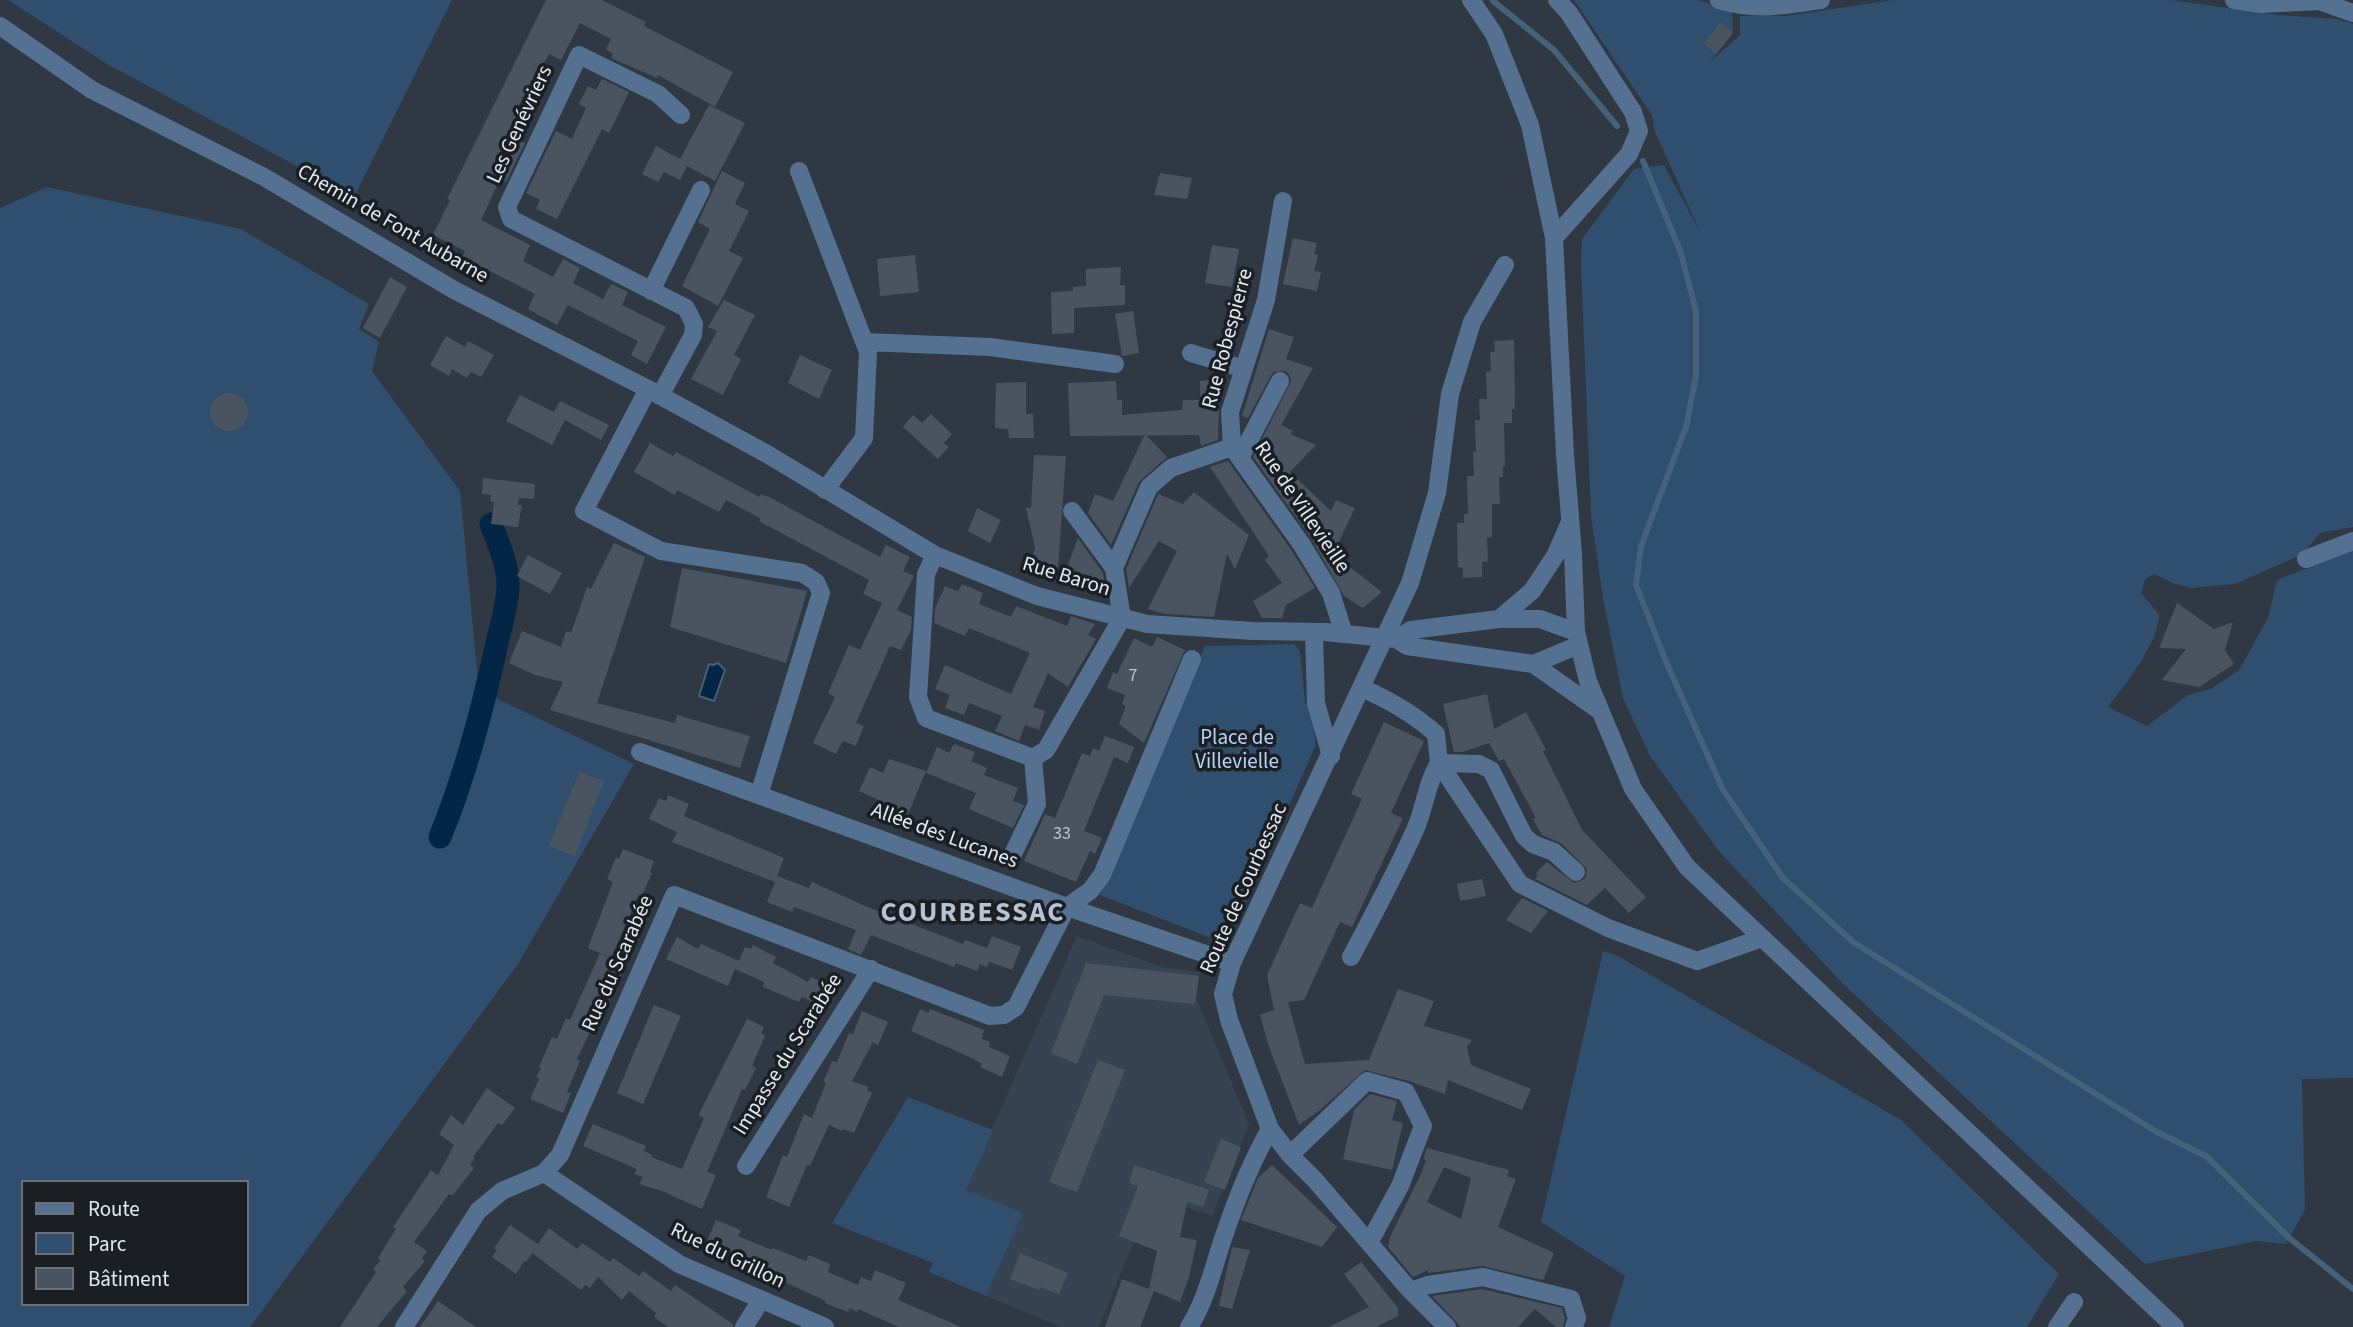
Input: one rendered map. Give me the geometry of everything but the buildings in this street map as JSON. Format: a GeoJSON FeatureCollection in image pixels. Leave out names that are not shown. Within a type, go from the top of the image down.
{"type":"FeatureCollection","features":[{"type":"Feature","properties":{"kind":"street"},"geometry":{"type":"LineString","coordinates":[[1471,0],[1494,34],[1530,125],[1554,238],[1577,639],[1588,681],[1633,789],[1686,867],[2175,1327]]}},
{"type":"Feature","properties":{"kind":"street"},"geometry":{"type":"LineString","coordinates":[[1554,238],[1629,154],[1639,131],[1633,112],[1569,13],[1557,0]]}},
{"type":"Feature","properties":{"kind":"street"},"geometry":{"type":"LineString","coordinates":[[1718,0],[1741,7],[1766,8],[1821,0]]}},
{"type":"Feature","properties":{"kind":"street"},"geometry":{"type":"LineString","coordinates":[[2234,0],[2261,4],[2319,1],[2353,13]]}},
{"type":"Feature","properties":{"kind":"street","name":"Chemin de Font Aubarne"},"geometry":{"type":"LineString","coordinates":[[0,26],[92,90],[264,177],[454,290],[654,392],[767,454]]}},
{"type":"Feature","properties":{"kind":"street","name":"Les Genévriers"},"geometry":{"type":"LineString","coordinates":[[654,392],[693,335],[694,324],[686,308],[511,219],[507,206],[579,55],[658,94],[681,115]]}},
{"type":"Feature","properties":{"kind":"street"},"geometry":{"type":"LineString","coordinates":[[799,171],[868,352],[864,438],[825,490]]}},
{"type":"Feature","properties":{"kind":"street"},"geometry":{"type":"LineString","coordinates":[[651,291],[701,190]]}},
{"type":"Feature","properties":{"kind":"street","name":"Rue Robespierre"},"geometry":{"type":"LineString","coordinates":[[1236,453],[1230,412],[1266,300],[1283,201]]}},
{"type":"Feature","properties":{"kind":"street","name":"Route de Courbessac"},"geometry":{"type":"LineString","coordinates":[[1447,1327],[1411,1291],[1270,1129],[1229,1020],[1223,994],[1232,963],[1362,688],[1390,639],[1437,493],[1450,394],[1472,322],[1505,265]]}},
{"type":"Feature","properties":{"kind":"street"},"geometry":{"type":"LineString","coordinates":[[864,342],[990,347],[1115,364]]}},
{"type":"Feature","properties":{"kind":"street"},"geometry":{"type":"LineString","coordinates":[[1191,353],[1244,369]]}},
{"type":"Feature","properties":{"kind":"street"},"geometry":{"type":"LineString","coordinates":[[1114,568],[1149,488],[1171,468],[1236,453],[1280,381]]}},
{"type":"Feature","properties":{"kind":"street"},"geometry":{"type":"LineString","coordinates":[[654,392],[584,511],[661,551],[802,573],[816,582],[821,593],[759,795]]}},
{"type":"Feature","properties":{"kind":"street","name":"Rue de Villevieille"},"geometry":{"type":"LineString","coordinates":[[1236,453],[1302,545],[1331,593],[1344,634]]}},
{"type":"Feature","properties":{"kind":"street","name":"Rue Baron"},"geometry":{"type":"LineString","coordinates":[[767,454],[935,555],[1037,596],[1147,624],[1314,632],[1390,639]]}},
{"type":"Feature","properties":{"kind":"street"},"geometry":{"type":"LineString","coordinates":[[1033,758],[1046,750],[1122,618],[1114,568],[1072,511]]}},
{"type":"Feature","properties":{"kind":"street"},"geometry":{"type":"LineString","coordinates":[[1499,619],[1532,591],[1555,556],[1570,520]]}},
{"type":"Feature","properties":{"kind":"street"},"geometry":{"type":"LineString","coordinates":[[2306,559],[2353,541]]}},
{"type":"Feature","properties":{"kind":"street"},"geometry":{"type":"LineString","coordinates":[[935,555],[926,574],[918,697],[926,718],[1033,758]]}},
{"type":"Feature","properties":{"kind":"street"},"geometry":{"type":"LineString","coordinates":[[1390,639],[1411,630],[1499,619],[1540,619],[1577,639]]}},
{"type":"Feature","properties":{"kind":"street"},"geometry":{"type":"LineString","coordinates":[[1314,632],[1316,703],[1331,756]]}},
{"type":"Feature","properties":{"kind":"street"},"geometry":{"type":"LineString","coordinates":[[1390,639],[1407,646],[1533,664],[1600,711]]}},
{"type":"Feature","properties":{"kind":"street"},"geometry":{"type":"LineString","coordinates":[[1533,664],[1577,639]]}},
{"type":"Feature","properties":{"kind":"street"},"geometry":{"type":"LineString","coordinates":[[1068,907],[1090,891],[1102,876],[1192,659]]}},
{"type":"Feature","properties":{"kind":"street"},"geometry":{"type":"LineString","coordinates":[[1362,688],[1383,697],[1421,720],[1436,734],[1439,763],[1520,884],[1608,928],[1698,961],[1762,939]]}},
{"type":"Feature","properties":{"kind":"street","name":"Allée des Lucanes"},"geometry":{"type":"LineString","coordinates":[[640,752],[1068,907],[1232,963]]}},
{"type":"Feature","properties":{"kind":"street"},"geometry":{"type":"LineString","coordinates":[[1010,860],[1037,804],[1033,758]]}},
{"type":"Feature","properties":{"kind":"street"},"geometry":{"type":"LineString","coordinates":[[1439,763],[1479,764],[1490,770],[1524,836],[1533,844],[1554,852],[1576,872]]}},
{"type":"Feature","properties":{"kind":"street"},"geometry":{"type":"LineString","coordinates":[[1351,957],[1417,826],[1431,776],[1439,763]]}},
{"type":"Feature","properties":{"kind":"street","name":"Rue du Scarabée"},"geometry":{"type":"LineString","coordinates":[[544,1173],[560,1156],[674,895],[990,1016],[1004,1015],[1016,1007],[1068,907]]}},
{"type":"Feature","properties":{"kind":"street","name":"Impasse du Scarabée"},"geometry":{"type":"LineString","coordinates":[[746,1166],[871,969]]}},
{"type":"Feature","properties":{"kind":"street"},"geometry":{"type":"LineString","coordinates":[[1290,1155],[1367,1082],[1406,1092],[1423,1126],[1400,1186],[1369,1243]]}},
{"type":"Feature","properties":{"kind":"street"},"geometry":{"type":"LineString","coordinates":[[1189,1327],[1206,1295],[1226,1230],[1255,1155],[1270,1129]]}},
{"type":"Feature","properties":{"kind":"street"},"geometry":{"type":"LineString","coordinates":[[404,1327],[478,1212],[502,1191],[544,1173]]}},
{"type":"Feature","properties":{"kind":"street","name":"Rue du Grillon"},"geometry":{"type":"LineString","coordinates":[[544,1173],[679,1264],[825,1327]]}},
{"type":"Feature","properties":{"kind":"street"},"geometry":{"type":"LineString","coordinates":[[1411,1291],[1428,1285],[1483,1277],[1572,1299],[1577,1318],[1574,1327]]}},
{"type":"Feature","properties":{"kind":"street"},"geometry":{"type":"LineString","coordinates":[[744,1327],[761,1300]]}},
{"type":"Feature","properties":{"kind":"street"},"geometry":{"type":"LineString","coordinates":[[2057,1327],[2074,1301]]}},
{"type":"Feature","properties":{"kind":"shaded area"},"geometry":{"type":"Polygon","coordinates":[[[718,663],[725,670],[714,701],[699,696],[709,664],[718,663]]]}},
{"type":"Feature","properties":{"kind":"shaded area"},"geometry":{"type":"Polygon","coordinates":[[[1077,936],[1162,967],[1200,972],[1196,998],[1249,1124],[1212,1216],[1152,1196],[1099,1327],[1061,1327],[929,1272],[1077,936]]]}},
{"type":"Feature","properties":{"kind":"green space"},"geometry":{"type":"Polygon","coordinates":[[[8,0],[452,0],[354,197],[107,64],[8,0]]]}},
{"type":"Feature","properties":{"kind":"green space"},"geometry":{"type":"Polygon","coordinates":[[[1574,0],[1698,0],[1732,10],[1733,33],[1710,62],[1740,35],[1740,16],[1785,16],[1893,0],[2171,0],[2278,15],[2338,19],[2353,24],[2353,527],[2320,533],[2303,554],[2235,584],[2192,588],[2175,584],[2154,574],[2145,579],[2141,593],[2159,614],[2158,625],[2148,650],[2108,707],[2147,726],[2188,695],[2211,689],[2239,670],[2268,618],[2277,580],[2353,550],[2353,1078],[2302,1079],[2305,1210],[2286,1244],[2256,1241],[2145,1264],[1844,985],[1717,849],[1650,756],[1623,698],[1603,598],[1591,515],[1582,239],[1634,169],[1664,165],[1701,234],[1655,132],[1652,115],[1574,0]]]}},
{"type":"Feature","properties":{"kind":"green space"},"geometry":{"type":"Polygon","coordinates":[[[47,187],[241,229],[369,304],[359,329],[379,342],[372,371],[460,491],[479,690],[634,764],[518,964],[250,1327],[0,1327],[0,208],[47,187]]]}},
{"type":"Feature","properties":{"kind":"green space","name":"Place de Villevielle"},"geometry":{"type":"Polygon","coordinates":[[[1294,644],[1300,651],[1305,703],[1311,705],[1316,745],[1232,933],[1216,940],[1100,895],[1205,646],[1294,644]]]}},
{"type":"Feature","properties":{"kind":"green space"},"geometry":{"type":"Polygon","coordinates":[[[1603,951],[1616,955],[1901,1120],[2059,1274],[2027,1327],[1609,1327],[1625,1276],[1541,1222],[1603,951]]]}},
{"type":"Feature","properties":{"kind":"green space"},"geometry":{"type":"Polygon","coordinates":[[[908,1097],[993,1130],[966,1190],[1023,1213],[986,1296],[929,1272],[933,1263],[832,1223],[908,1097]]]}},
{"type":"Feature","properties":{"kind":"waterway"},"geometry":{"type":"LineString","coordinates":[[1493,1],[1554,50],[1617,126]]}},
{"type":"Feature","properties":{"kind":"waterway"},"geometry":{"type":"LineString","coordinates":[[1643,161],[1681,253],[1696,311],[1696,376],[1686,427],[1641,546],[1636,585],[1667,664],[1723,790],[1783,878],[1853,942],[2155,1131],[2206,1156],[2288,1237],[2353,1289]]}},
{"type":"Feature","properties":{"kind":"waterway"},"geometry":{"type":"LineString","coordinates":[[440,837],[473,742],[507,600],[506,569],[491,524]]}},
{"type":"Feature","properties":{"kind":"district","name":"COURBESSAC"},"geometry":{"type":"Point","coordinates":[973,915]}}]}
